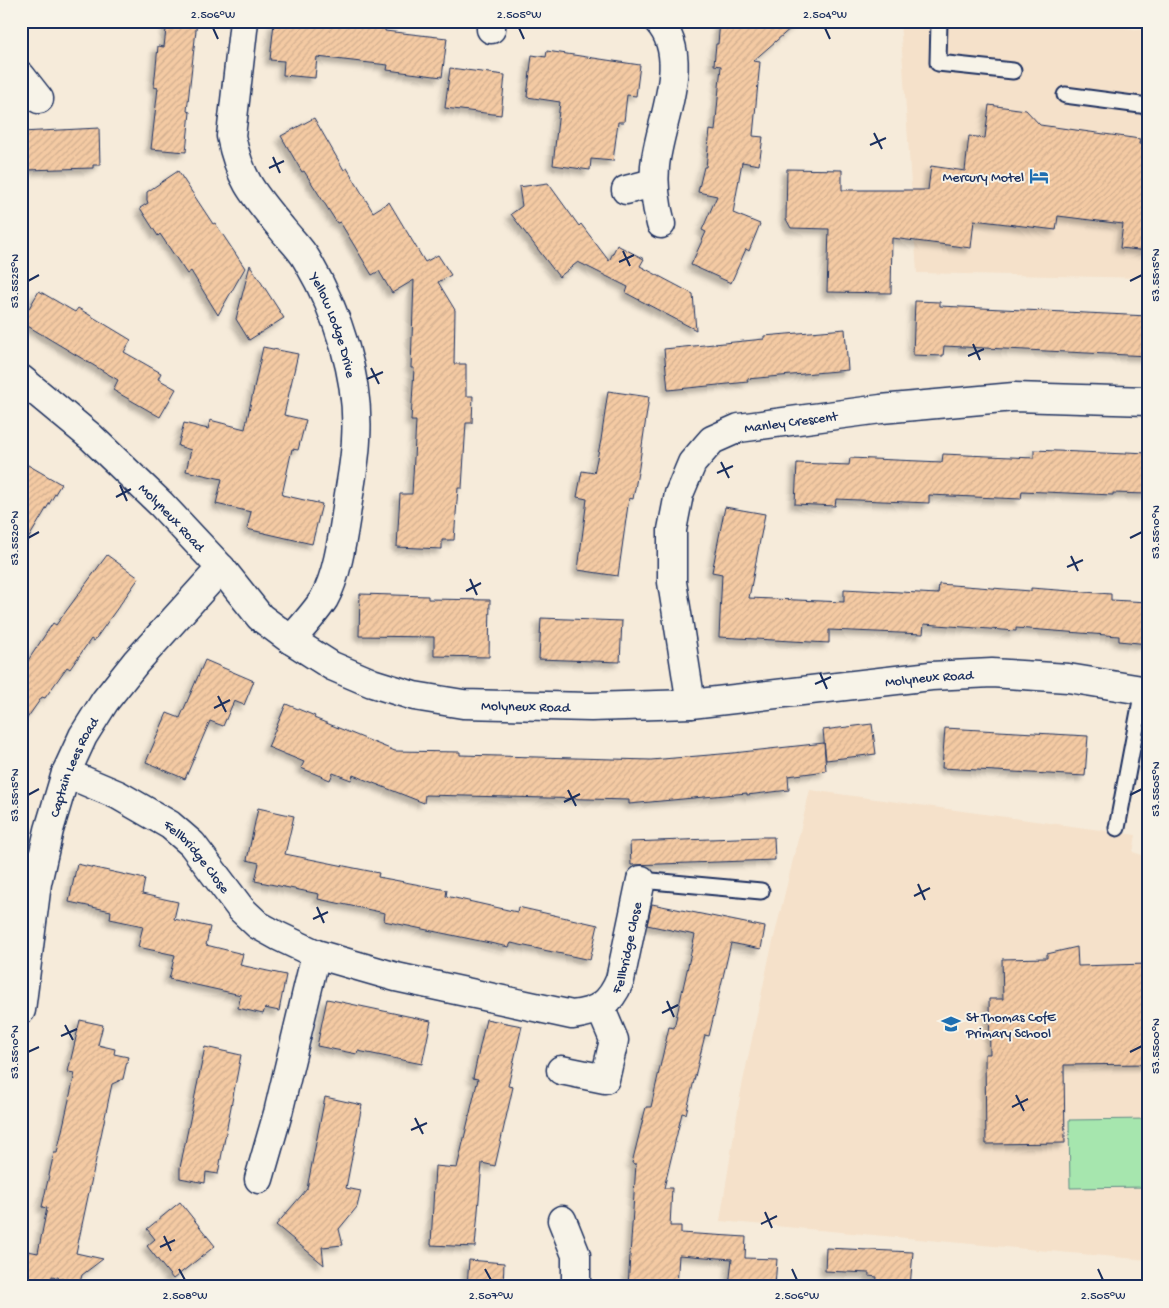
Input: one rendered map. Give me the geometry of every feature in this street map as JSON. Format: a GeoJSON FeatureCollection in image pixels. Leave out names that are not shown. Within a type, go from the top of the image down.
{"type":"FeatureCollection","features":[{"type":"Feature","properties":{"kind":"street","name":"Yellow Lodge Drive"},"geometry":{"type":"LineString","coordinates":[[244,21],[230,136],[235,155],[242,174],[252,192],[305,257],[319,280],[344,345],[352,378],[356,414],[353,467],[336,563],[324,598],[291,640]]}},
{"type":"Feature","properties":{"kind":"street"},"geometry":{"type":"LineString","coordinates":[[658,21],[670,41],[674,58],[673,78],[655,164],[654,183],[661,224]]}},
{"type":"Feature","properties":{"kind":"street"},"geometry":{"type":"LineString","coordinates":[[21,76],[39,99]]}},
{"type":"Feature","properties":{"kind":"street"},"geometry":{"type":"LineString","coordinates":[[626,190],[654,183]]}},
{"type":"Feature","properties":{"kind":"street","name":"Molyneux Road"},"geometry":{"type":"LineString","coordinates":[[21,379],[105,450],[161,504],[221,568],[260,616],[291,640],[332,666],[372,683],[414,696],[463,704],[591,707],[691,704],[922,677],[992,674],[1068,678],[1145,690]]}},
{"type":"Feature","properties":{"kind":"street","name":"Manley Crescent"},"geometry":{"type":"LineString","coordinates":[[691,704],[672,582],[672,530],[679,494],[692,463],[712,440],[739,428],[890,408],[1014,397],[1148,401]]}},
{"type":"Feature","properties":{"kind":"street","name":"Captain Lees Road"},"geometry":{"type":"LineString","coordinates":[[21,1010],[37,883],[49,830],[66,773],[83,736],[105,701],[136,662],[221,568]]}},
{"type":"Feature","properties":{"kind":"street","name":"Fellbridge Close"},"geometry":{"type":"LineString","coordinates":[[66,773],[118,795],[170,825],[192,844],[241,909],[258,925],[316,954],[396,978],[572,1015],[587,1013],[600,1008],[614,994],[620,980],[641,880]]}},
{"type":"Feature","properties":{"kind":"street"},"geometry":{"type":"LineString","coordinates":[[259,1179],[278,1113],[316,954]]}},
{"type":"Feature","properties":{"kind":"street","name":"Fellbridge Close"},"geometry":{"type":"LineString","coordinates":[[561,1070],[606,1079],[614,1040],[600,1008]]}},
{"type":"Feature","properties":{"kind":"street"},"geometry":{"type":"LineString","coordinates":[[562,1220],[576,1255],[576,1287]]}},
{"type":"Feature","properties":{"kind":"lane"},"geometry":{"type":"LineString","coordinates":[[940,21],[938,62],[1013,71]]}},
{"type":"Feature","properties":{"kind":"lane"},"geometry":{"type":"LineString","coordinates":[[1065,96],[1148,106]]}},
{"type":"Feature","properties":{"kind":"lane"},"geometry":{"type":"LineString","coordinates":[[1117,828],[1145,690]]}},
{"type":"Feature","properties":{"kind":"lane"},"geometry":{"type":"LineString","coordinates":[[641,880],[761,891]]}},
{"type":"Feature","properties":{"kind":"shaded area"},"geometry":{"type":"Polygon","coordinates":[[[900,21],[1076,21],[1148,31],[1148,278],[917,273],[900,21]]]}},
{"type":"Feature","properties":{"kind":"shaded area","name":"St Thomas CofE Primary School"},"geometry":{"type":"Polygon","coordinates":[[[810,790],[1136,835],[1133,852],[1148,857],[1148,1260],[720,1221],[741,1091],[769,958],[810,790]]]}},
{"type":"Feature","properties":{"kind":"green space"},"geometry":{"type":"Polygon","coordinates":[[[1148,1119],[1148,1187],[1070,1188],[1069,1120],[1148,1119]]]}},
{"type":"Feature","properties":{"kind":"building"},"geometry":{"type":"Polygon","coordinates":[[[167,21],[197,21],[187,111],[190,112],[186,152],[151,149],[158,88],[154,87],[158,46],[164,47],[167,21]]]}},
{"type":"Feature","properties":{"kind":"building"},"geometry":{"type":"Polygon","coordinates":[[[304,21],[349,21],[385,26],[385,31],[447,38],[442,77],[387,70],[388,65],[317,57],[315,78],[283,75],[284,61],[270,60],[274,23],[304,26],[304,21]]]}},
{"type":"Feature","properties":{"kind":"building"},"geometry":{"type":"Polygon","coordinates":[[[720,21],[799,21],[753,61],[760,62],[753,136],[763,137],[759,165],[742,162],[733,213],[760,224],[749,251],[746,249],[731,283],[691,265],[706,232],[702,230],[717,196],[698,192],[704,167],[706,167],[710,130],[715,131],[721,66],[714,65],[720,21]]]}},
{"type":"Feature","properties":{"kind":"building"},"geometry":{"type":"Polygon","coordinates":[[[547,51],[640,65],[636,96],[627,95],[624,122],[618,122],[613,161],[591,159],[590,170],[553,165],[560,102],[527,97],[532,55],[546,57],[547,51]]]}},
{"type":"Feature","properties":{"kind":"building"},"geometry":{"type":"Polygon","coordinates":[[[450,68],[505,75],[501,115],[445,108],[450,68]]]}},
{"type":"Feature","properties":{"kind":"building","name":"Mercury Motel"},"geometry":{"type":"Polygon","coordinates":[[[989,105],[1026,110],[1040,125],[1140,139],[1139,144],[1148,145],[1148,251],[1120,248],[1123,224],[1058,216],[1056,230],[974,220],[971,248],[892,238],[891,293],[827,292],[829,229],[791,228],[786,219],[787,169],[842,170],[842,190],[928,190],[931,166],[965,171],[969,136],[985,138],[989,105]]]}},
{"type":"Feature","properties":{"kind":"building"},"geometry":{"type":"Polygon","coordinates":[[[314,118],[344,170],[347,168],[373,212],[389,202],[425,262],[438,255],[451,275],[438,282],[455,310],[454,364],[466,364],[466,396],[473,396],[472,423],[466,423],[462,488],[458,488],[454,540],[442,540],[442,549],[397,547],[400,494],[412,494],[416,421],[411,421],[414,368],[411,368],[414,280],[392,293],[379,271],[372,275],[340,222],[337,223],[304,171],[302,172],[281,136],[314,118]]]}},
{"type":"Feature","properties":{"kind":"building"},"geometry":{"type":"Polygon","coordinates":[[[99,128],[100,165],[93,165],[93,168],[28,170],[29,168],[21,168],[21,132],[99,128]]]}},
{"type":"Feature","properties":{"kind":"building"},"geometry":{"type":"Polygon","coordinates":[[[178,171],[245,268],[218,315],[191,271],[187,274],[160,234],[158,236],[140,208],[148,203],[147,192],[178,171]]]}},
{"type":"Feature","properties":{"kind":"building"},"geometry":{"type":"Polygon","coordinates":[[[548,183],[579,226],[581,224],[609,261],[617,245],[644,259],[640,266],[693,294],[696,330],[626,293],[628,287],[578,262],[559,277],[511,214],[522,206],[519,187],[548,183]]]}},
{"type":"Feature","properties":{"kind":"building"},"geometry":{"type":"Polygon","coordinates":[[[250,265],[284,318],[249,340],[236,319],[250,265]]]}},
{"type":"Feature","properties":{"kind":"building"},"geometry":{"type":"Polygon","coordinates":[[[39,291],[75,312],[78,308],[131,340],[124,352],[161,373],[158,379],[176,389],[160,417],[113,390],[118,380],[21,322],[39,291]]]}},
{"type":"Feature","properties":{"kind":"building"},"geometry":{"type":"Polygon","coordinates":[[[915,301],[940,302],[940,306],[1148,316],[1148,356],[944,346],[943,356],[913,355],[915,301]]]}},
{"type":"Feature","properties":{"kind":"building"},"geometry":{"type":"Polygon","coordinates":[[[845,329],[848,370],[747,379],[748,382],[668,390],[664,349],[764,339],[764,336],[845,329]]]}},
{"type":"Feature","properties":{"kind":"building"},"geometry":{"type":"Polygon","coordinates":[[[263,347],[298,354],[284,415],[306,420],[298,450],[292,449],[282,495],[322,504],[312,544],[247,529],[251,512],[216,504],[222,479],[186,471],[191,450],[178,446],[184,423],[208,429],[210,420],[245,429],[263,347]]]}},
{"type":"Feature","properties":{"kind":"building"},"geometry":{"type":"Polygon","coordinates":[[[608,391],[649,397],[633,499],[629,498],[618,576],[578,570],[587,499],[577,497],[582,471],[594,473],[608,391]]]}},
{"type":"Feature","properties":{"kind":"building"},"geometry":{"type":"Polygon","coordinates":[[[1034,450],[1126,454],[1126,452],[1148,453],[1148,494],[1113,493],[1113,495],[1022,491],[1021,499],[929,495],[929,503],[836,499],[835,506],[795,504],[797,463],[849,465],[850,458],[942,462],[943,454],[1034,458],[1034,450]]]}},
{"type":"Feature","properties":{"kind":"building"},"geometry":{"type":"Polygon","coordinates":[[[21,461],[61,484],[21,551],[21,461]]]}},
{"type":"Feature","properties":{"kind":"building"},"geometry":{"type":"Polygon","coordinates":[[[725,507],[765,514],[749,598],[844,602],[844,589],[938,594],[939,584],[1031,591],[1031,588],[1111,594],[1111,600],[1148,602],[1148,644],[1119,641],[1119,636],[1016,628],[1016,631],[924,624],[923,634],[829,630],[829,643],[719,637],[722,574],[712,572],[725,507]]]}},
{"type":"Feature","properties":{"kind":"building"},"geometry":{"type":"Polygon","coordinates":[[[107,555],[139,578],[94,641],[91,639],[70,669],[67,667],[45,698],[42,697],[21,727],[21,671],[53,623],[56,625],[107,555]]]}},
{"type":"Feature","properties":{"kind":"building"},"geometry":{"type":"Polygon","coordinates":[[[360,594],[428,596],[428,599],[490,600],[489,657],[434,656],[434,637],[359,636],[360,594]]]}},
{"type":"Feature","properties":{"kind":"building"},"geometry":{"type":"Polygon","coordinates":[[[541,618],[622,621],[620,662],[539,659],[541,618]]]}},
{"type":"Feature","properties":{"kind":"building"},"geometry":{"type":"Polygon","coordinates":[[[205,660],[254,681],[244,705],[234,701],[223,726],[210,721],[185,779],[146,762],[167,713],[180,718],[205,660]]]}},
{"type":"Feature","properties":{"kind":"building"},"geometry":{"type":"Polygon","coordinates":[[[286,704],[315,716],[314,718],[395,751],[460,752],[460,755],[651,760],[824,743],[826,771],[788,776],[789,790],[747,795],[747,793],[629,804],[629,800],[425,795],[424,803],[353,775],[351,780],[333,773],[330,780],[301,768],[304,762],[268,747],[286,704]]]}},
{"type":"Feature","properties":{"kind":"building"},"geometry":{"type":"Polygon","coordinates":[[[872,724],[876,754],[826,760],[823,730],[872,724]]]}},
{"type":"Feature","properties":{"kind":"building"},"geometry":{"type":"Polygon","coordinates":[[[945,728],[1088,736],[1085,776],[942,768],[945,728]]]}},
{"type":"Feature","properties":{"kind":"building"},"geometry":{"type":"Polygon","coordinates":[[[258,808],[294,816],[285,854],[379,873],[378,877],[447,890],[446,896],[517,912],[518,907],[598,925],[590,960],[511,943],[509,947],[384,921],[385,913],[318,899],[319,894],[255,881],[259,863],[247,860],[258,808]]]}},
{"type":"Feature","properties":{"kind":"building"},"geometry":{"type":"Polygon","coordinates":[[[774,837],[775,860],[631,865],[630,842],[774,837]]]}},
{"type":"Feature","properties":{"kind":"building"},"geometry":{"type":"Polygon","coordinates":[[[77,864],[145,879],[142,894],[178,902],[174,919],[210,927],[206,945],[243,954],[240,965],[286,975],[279,1011],[265,1008],[263,1014],[238,1008],[241,995],[169,979],[175,955],[138,947],[143,926],[110,919],[111,911],[69,902],[77,864]]]}},
{"type":"Feature","properties":{"kind":"building"},"geometry":{"type":"Polygon","coordinates":[[[652,904],[765,927],[761,949],[731,943],[709,1036],[705,1035],[686,1114],[682,1113],[664,1188],[672,1188],[670,1226],[681,1226],[681,1233],[746,1237],[745,1258],[777,1259],[775,1287],[729,1287],[732,1259],[679,1255],[677,1287],[628,1287],[636,1164],[632,1163],[646,1107],[651,1107],[669,1027],[674,1028],[695,935],[647,925],[652,904]]]}},
{"type":"Feature","properties":{"kind":"building"},"geometry":{"type":"Polygon","coordinates":[[[1077,947],[1078,966],[1148,964],[1148,1064],[1064,1065],[1065,1143],[986,1144],[985,1054],[990,1054],[989,999],[1003,999],[1002,959],[1047,958],[1047,954],[1077,947]]]}},
{"type":"Feature","properties":{"kind":"building"},"geometry":{"type":"Polygon","coordinates":[[[327,999],[431,1021],[422,1064],[358,1051],[357,1054],[317,1046],[327,999]]]}},
{"type":"Feature","properties":{"kind":"building"},"geometry":{"type":"Polygon","coordinates":[[[486,1019],[522,1026],[508,1086],[513,1087],[495,1166],[482,1163],[475,1247],[431,1245],[435,1166],[457,1168],[478,1079],[473,1078],[486,1019]]]}},
{"type":"Feature","properties":{"kind":"building"},"geometry":{"type":"Polygon","coordinates":[[[80,1020],[103,1025],[98,1045],[115,1049],[114,1054],[128,1057],[123,1079],[112,1084],[76,1253],[103,1259],[82,1275],[80,1282],[52,1276],[50,1287],[21,1287],[28,1251],[38,1253],[47,1208],[42,1207],[54,1153],[57,1153],[75,1073],[68,1072],[80,1020]]]}},
{"type":"Feature","properties":{"kind":"building"},"geometry":{"type":"Polygon","coordinates":[[[205,1047],[241,1055],[218,1174],[206,1172],[205,1183],[180,1178],[180,1168],[205,1047]]]}},
{"type":"Feature","properties":{"kind":"building"},"geometry":{"type":"Polygon","coordinates":[[[325,1097],[362,1105],[346,1188],[361,1191],[357,1207],[339,1229],[343,1245],[322,1247],[324,1265],[276,1225],[307,1189],[325,1097]]]}},
{"type":"Feature","properties":{"kind":"building"},"geometry":{"type":"Polygon","coordinates":[[[180,1202],[215,1246],[173,1279],[147,1246],[155,1239],[147,1229],[180,1202]]]}},
{"type":"Feature","properties":{"kind":"building"},"geometry":{"type":"Polygon","coordinates":[[[826,1248],[913,1252],[910,1287],[876,1287],[877,1277],[869,1276],[869,1273],[825,1271],[826,1248]]]}},
{"type":"Feature","properties":{"kind":"building"},"geometry":{"type":"Polygon","coordinates":[[[469,1260],[504,1263],[503,1287],[467,1287],[469,1260]]]}},
{"type":"Feature","properties":{"kind":"place","name":"Mercury Motel"},"geometry":{"type":"Point","coordinates":[1039,176]}},
{"type":"Feature","properties":{"kind":"place","name":"St Thomas CofE Primary School"},"geometry":{"type":"Point","coordinates":[951,1024]}}]}
